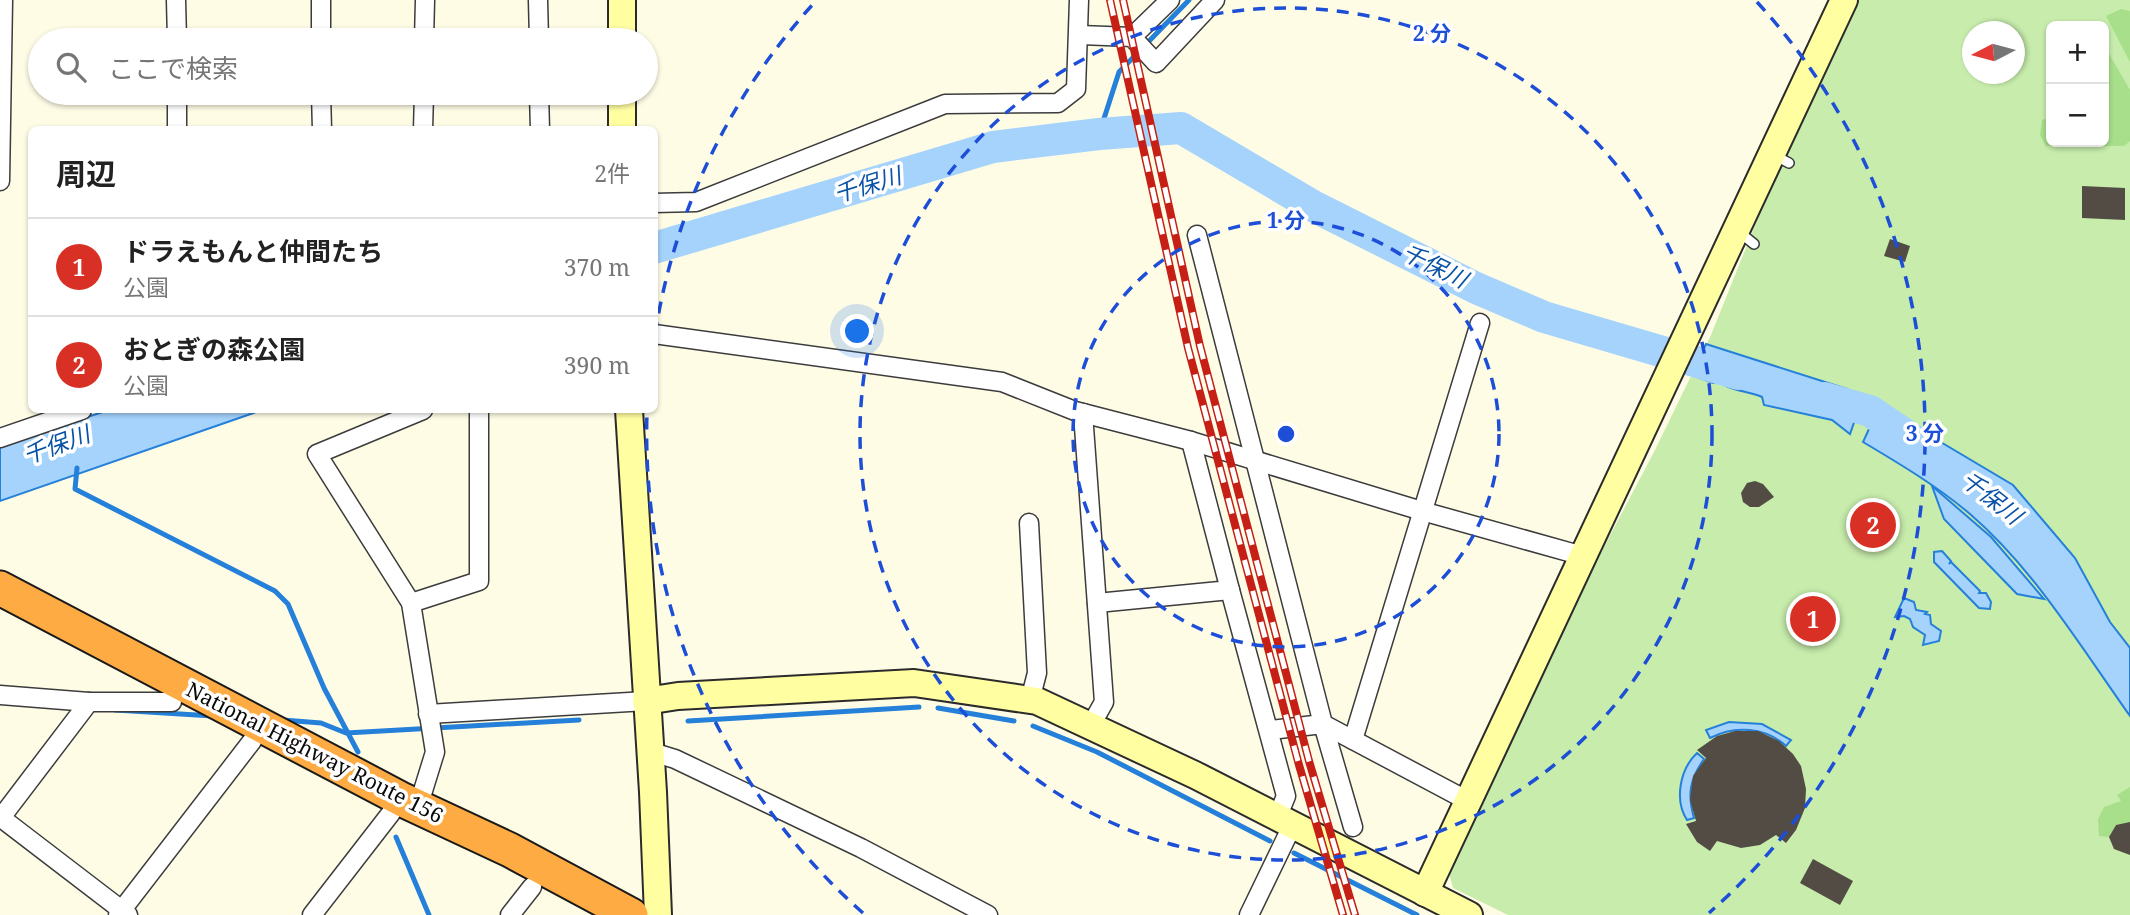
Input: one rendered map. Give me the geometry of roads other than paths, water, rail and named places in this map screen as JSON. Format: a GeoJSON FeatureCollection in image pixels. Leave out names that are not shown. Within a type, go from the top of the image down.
{"type":"FeatureCollection","features":[{"type":"Feature","properties":{"kind":"highway","name":"National Highway Route 156"},"geometry":{"type":"LineString","coordinates":[[0,588],[404,810],[532,887],[587,915]]}},
{"type":"Feature","properties":{"kind":"highway","name":"National Highway Route 156"},"geometry":{"type":"LineString","coordinates":[[0,609],[172,702],[252,741],[404,810],[522,856],[631,915]]}},
{"type":"Feature","properties":{"kind":"street"},"geometry":{"type":"LineString","coordinates":[[0,181],[3,0]]}},
{"type":"Feature","properties":{"kind":"street"},"geometry":{"type":"LineString","coordinates":[[176,0],[177,28]]}},
{"type":"Feature","properties":{"kind":"street"},"geometry":{"type":"LineString","coordinates":[[321,0],[321,28]]}},
{"type":"Feature","properties":{"kind":"street"},"geometry":{"type":"LineString","coordinates":[[424,28],[425,0]]}},
{"type":"Feature","properties":{"kind":"street"},"geometry":{"type":"LineString","coordinates":[[538,0],[539,28]]}},
{"type":"Feature","properties":{"kind":"street"},"geometry":{"type":"LineString","coordinates":[[622,0],[622,28]]}},
{"type":"Feature","properties":{"kind":"street"},"geometry":{"type":"LineString","coordinates":[[658,203],[696,202],[945,104],[1058,103],[1076,89],[1080,35],[1079,0]]}},
{"type":"Feature","properties":{"kind":"street"},"geometry":{"type":"LineString","coordinates":[[1132,37],[1170,0]]}},
{"type":"Feature","properties":{"kind":"street"},"geometry":{"type":"LineString","coordinates":[[1080,35],[1132,37],[1156,63],[1215,0]]}},
{"type":"Feature","properties":{"kind":"street"},"geometry":{"type":"LineString","coordinates":[[1425,893],[1690,329],[1746,237],[1781,159],[1844,0]]}},
{"type":"Feature","properties":{"kind":"street"},"geometry":{"type":"LineString","coordinates":[[177,105],[177,126]]}},
{"type":"Feature","properties":{"kind":"street"},"geometry":{"type":"LineString","coordinates":[[321,105],[322,126]]}},
{"type":"Feature","properties":{"kind":"street"},"geometry":{"type":"LineString","coordinates":[[423,126],[424,105]]}},
{"type":"Feature","properties":{"kind":"street"},"geometry":{"type":"LineString","coordinates":[[540,105],[540,126]]}},
{"type":"Feature","properties":{"kind":"street"},"geometry":{"type":"LineString","coordinates":[[621,126],[622,105]]}},
{"type":"Feature","properties":{"kind":"street"},"geometry":{"type":"LineString","coordinates":[[1198,235],[1322,724],[1353,827]]}},
{"type":"Feature","properties":{"kind":"street"},"geometry":{"type":"LineString","coordinates":[[1353,740],[1480,323]]}},
{"type":"Feature","properties":{"kind":"street"},"geometry":{"type":"LineString","coordinates":[[658,335],[1002,382],[1083,413],[1191,441],[1422,511],[1583,556]]}},
{"type":"Feature","properties":{"kind":"street"},"geometry":{"type":"LineString","coordinates":[[0,438],[73,413]]}},
{"type":"Feature","properties":{"kind":"street"},"geometry":{"type":"LineString","coordinates":[[312,915],[404,810],[435,752],[411,603],[317,454],[416,413]]}},
{"type":"Feature","properties":{"kind":"street"},"geometry":{"type":"LineString","coordinates":[[411,603],[479,581],[479,413]]}},
{"type":"Feature","properties":{"kind":"street"},"geometry":{"type":"LineString","coordinates":[[629,413],[657,915]]}},
{"type":"Feature","properties":{"kind":"street"},"geometry":{"type":"LineString","coordinates":[[1083,413],[1104,702],[1091,725]]}},
{"type":"Feature","properties":{"kind":"street"},"geometry":{"type":"LineString","coordinates":[[1191,441],[1286,796],[1284,822],[1249,915]]}},
{"type":"Feature","properties":{"kind":"street"},"geometry":{"type":"LineString","coordinates":[[1029,523],[1037,673],[1030,700]]}},
{"type":"Feature","properties":{"kind":"street"},"geometry":{"type":"LineString","coordinates":[[1097,603],[1230,590]]}},
{"type":"Feature","properties":{"kind":"street"},"geometry":{"type":"LineString","coordinates":[[428,714],[646,701],[678,696],[914,684],[1030,700],[1091,725],[1469,915]]}},
{"type":"Feature","properties":{"kind":"street"},"geometry":{"type":"LineString","coordinates":[[0,695],[89,702],[172,702]]}},
{"type":"Feature","properties":{"kind":"street"},"geometry":{"type":"LineString","coordinates":[[89,702],[0,818],[122,914],[252,741]]}},
{"type":"Feature","properties":{"kind":"street"},"geometry":{"type":"LineString","coordinates":[[1270,730],[1322,724],[1468,801]]}},
{"type":"Feature","properties":{"kind":"street"},"geometry":{"type":"LineString","coordinates":[[649,751],[676,760],[861,848],[988,915]]}},
{"type":"Feature","properties":{"kind":"street"},"geometry":{"type":"LineString","coordinates":[[510,915],[532,887]]}},
{"type":"Feature","properties":{"kind":"water"},"geometry":{"type":"Polygon","coordinates":[[[1706,344],[1847,389],[1868,401],[1862,413],[1857,414],[1850,434],[1832,420],[1764,405],[1762,397],[1692,375],[1706,344]]]}},
{"type":"Feature","properties":{"kind":"water"},"geometry":{"type":"Polygon","coordinates":[[[1880,406],[2013,485],[2075,558],[2110,622],[2130,648],[2130,716],[2056,610],[1993,536],[1945,494],[1863,442],[1869,429],[1876,425],[1874,419],[1880,406]]]}},
{"type":"Feature","properties":{"kind":"water"},"geometry":{"type":"Polygon","coordinates":[[[100,413],[253,413],[0,501],[0,445],[100,413]]]}},
{"type":"Feature","properties":{"kind":"water"},"geometry":{"type":"Polygon","coordinates":[[[1932,486],[1991,537],[2044,599],[2017,594],[1944,519],[1932,486]]]}},
{"type":"Feature","properties":{"kind":"water"},"geometry":{"type":"Polygon","coordinates":[[[1942,551],[1951,561],[1949,564],[1951,562],[1979,593],[1986,593],[1991,602],[1990,609],[1979,608],[1934,562],[1934,552],[1942,551]]]}},
{"type":"Feature","properties":{"kind":"water"},"geometry":{"type":"Polygon","coordinates":[[[1904,598],[1914,602],[1916,610],[1930,615],[1931,624],[1941,631],[1939,641],[1923,645],[1925,635],[1913,627],[1910,619],[1904,616],[1895,617],[1904,598]]]}},
{"type":"Feature","properties":{"kind":"water"},"geometry":{"type":"Polygon","coordinates":[[[1729,722],[1762,724],[1791,740],[1786,746],[1769,735],[1750,730],[1729,731],[1710,738],[1706,730],[1729,722]]]}},
{"type":"Feature","properties":{"kind":"water"},"geometry":{"type":"Polygon","coordinates":[[[1697,753],[1704,759],[1691,787],[1694,818],[1687,820],[1681,803],[1681,785],[1686,767],[1697,753]]]}},
{"type":"Feature","properties":{"kind":"waterway"},"geometry":{"type":"LineString","coordinates":[[1099,134],[1119,72],[1189,0]]}},
{"type":"Feature","properties":{"kind":"waterway","name":"千保川"},"geometry":{"type":"LineString","coordinates":[[658,247],[993,147],[1099,134],[1181,128],[1313,206],[1476,288],[1544,317],[1738,374]]}},
{"type":"Feature","properties":{"kind":"waterway","name":"千保川"},"geometry":{"type":"LineString","coordinates":[[1825,398],[1870,411],[1910,438]]}},
{"type":"Feature","properties":{"kind":"waterway"},"geometry":{"type":"LineString","coordinates":[[77,468],[75,489],[275,591],[288,604],[324,688],[358,752]]}},
{"type":"Feature","properties":{"kind":"waterway"},"geometry":{"type":"LineString","coordinates":[[688,721],[919,707]]}},
{"type":"Feature","properties":{"kind":"waterway"},"geometry":{"type":"LineString","coordinates":[[938,708],[1014,721]]}},
{"type":"Feature","properties":{"kind":"waterway"},"geometry":{"type":"LineString","coordinates":[[115,710],[213,716]]}},
{"type":"Feature","properties":{"kind":"waterway"},"geometry":{"type":"LineString","coordinates":[[283,720],[321,723],[346,733],[579,720]]}},
{"type":"Feature","properties":{"kind":"waterway"},"geometry":{"type":"LineString","coordinates":[[1033,726],[1097,752],[1270,841]]}},
{"type":"Feature","properties":{"kind":"waterway"},"geometry":{"type":"LineString","coordinates":[[396,837],[429,915]]}},
{"type":"Feature","properties":{"kind":"waterway"},"geometry":{"type":"LineString","coordinates":[[1294,853],[1417,915]]}},
{"type":"Feature","properties":{"kind":"railway"},"geometry":{"type":"LineString","coordinates":[[1110,0],[1188,348],[1299,765],[1343,915]]}},
{"type":"Feature","properties":{"kind":"railway"},"geometry":{"type":"LineString","coordinates":[[1123,0],[1200,346],[1309,761],[1355,915]]}},
{"type":"Feature","properties":{"kind":"place","name":"おとぎの森公園"},"geometry":{"type":"Point","coordinates":[1873,525]}},
{"type":"Feature","properties":{"kind":"place","name":"ドラえもんと仲間たち"},"geometry":{"type":"Point","coordinates":[1813,619]}}]}
